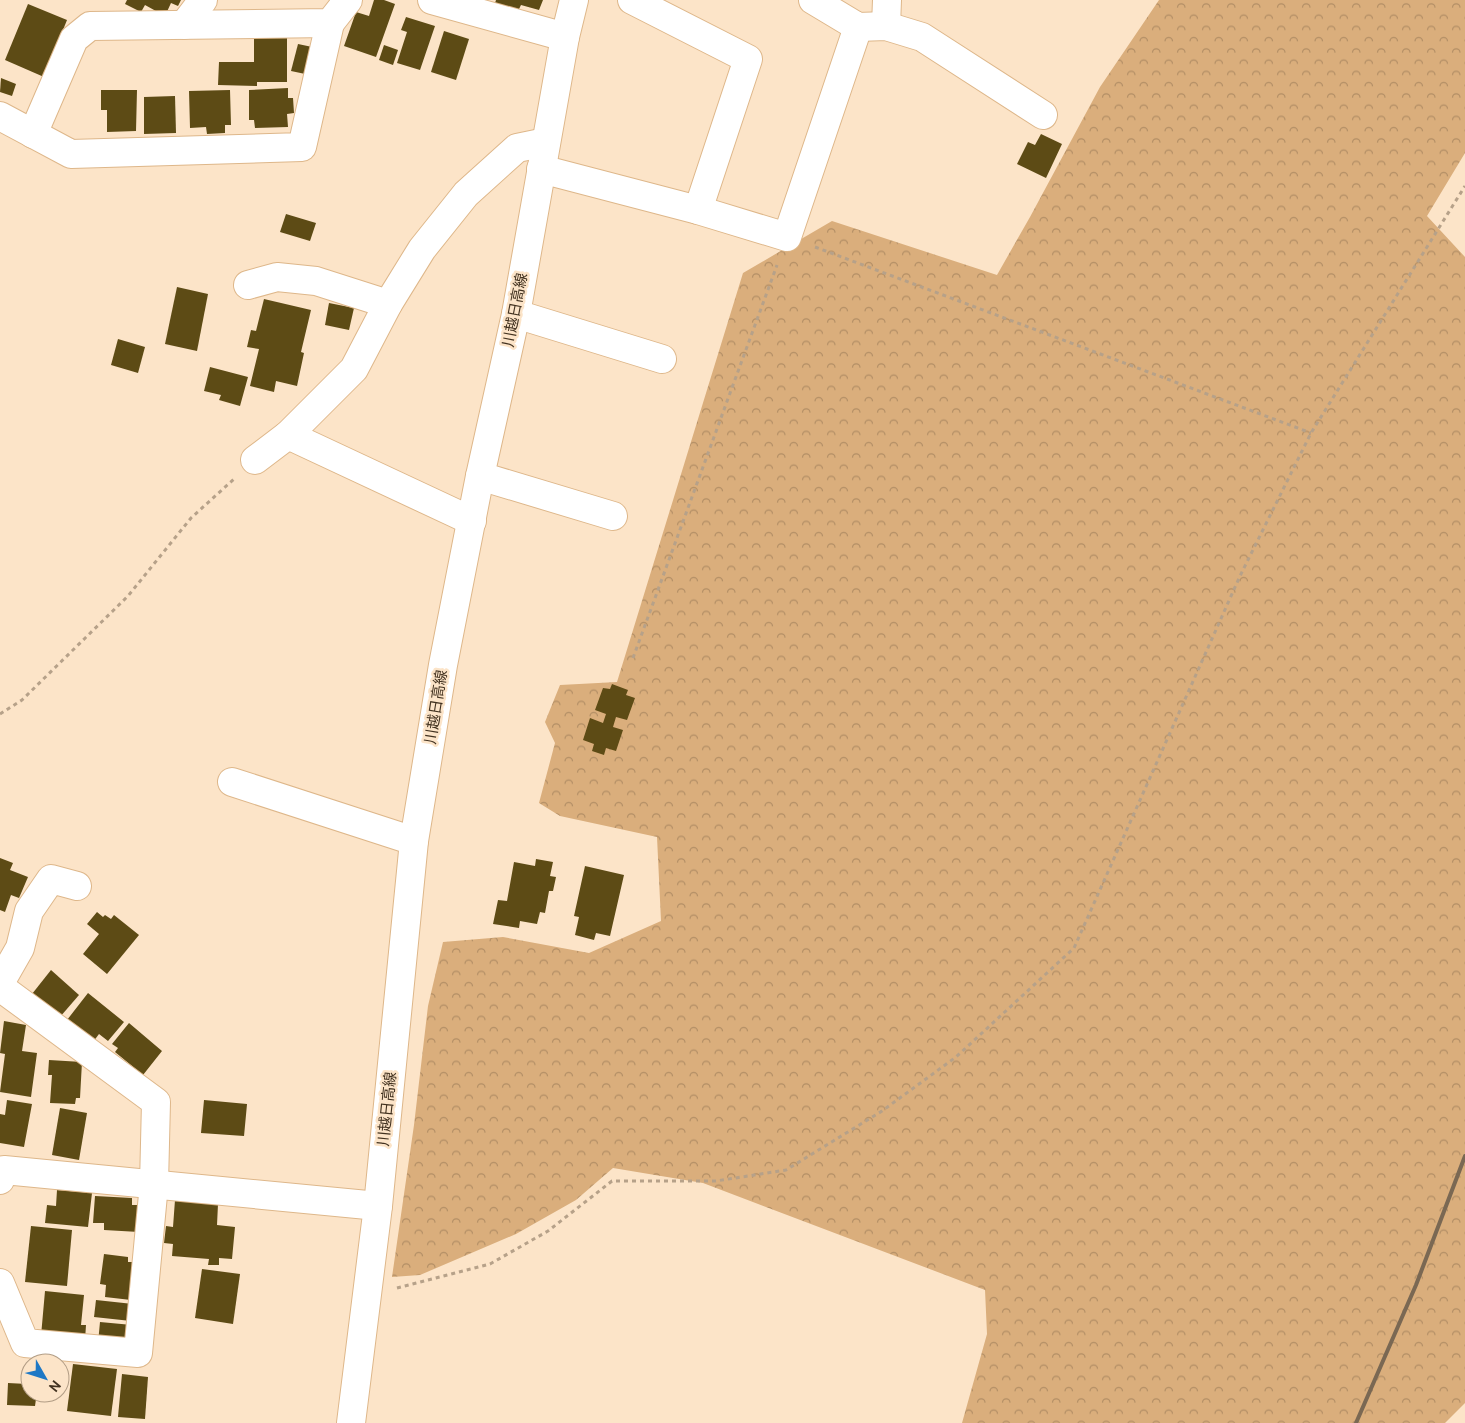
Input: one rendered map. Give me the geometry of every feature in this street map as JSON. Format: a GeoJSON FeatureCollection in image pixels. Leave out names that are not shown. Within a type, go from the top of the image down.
{"type":"FeatureCollection","features":[{"type":"Feature","properties":{"kind":"street"},"geometry":{"type":"LineString","coordinates":[[184,25],[203,0]]}},
{"type":"Feature","properties":{"kind":"street"},"geometry":{"type":"LineString","coordinates":[[0,116],[71,154],[302,146],[330,23],[348,0]]}},
{"type":"Feature","properties":{"kind":"street"},"geometry":{"type":"LineString","coordinates":[[432,0],[565,37]]}},
{"type":"Feature","properties":{"kind":"street","name":"川越日高線"},"geometry":{"type":"LineString","coordinates":[[352,1423],[378,1206],[414,841],[443,665],[480,476],[516,314],[565,37],[574,0]]}},
{"type":"Feature","properties":{"kind":"street"},"geometry":{"type":"LineString","coordinates":[[632,0],[748,60],[698,210]]}},
{"type":"Feature","properties":{"kind":"street"},"geometry":{"type":"LineString","coordinates":[[813,0],[858,27]]}},
{"type":"Feature","properties":{"kind":"street"},"geometry":{"type":"LineString","coordinates":[[541,169],[698,210],[788,237],[858,27],[887,13],[1043,115]]}},
{"type":"Feature","properties":{"kind":"street"},"geometry":{"type":"LineString","coordinates":[[33,134],[74,39],[90,26],[330,23]]}},
{"type":"Feature","properties":{"kind":"street"},"geometry":{"type":"LineString","coordinates":[[255,460],[288,435],[354,369],[388,304],[422,249],[466,194],[517,148],[546,142]]}},
{"type":"Feature","properties":{"kind":"street"},"geometry":{"type":"LineString","coordinates":[[248,285],[276,277],[316,281],[388,304]]}},
{"type":"Feature","properties":{"kind":"street"},"geometry":{"type":"LineString","coordinates":[[516,314],[662,359]]}},
{"type":"Feature","properties":{"kind":"street"},"geometry":{"type":"LineString","coordinates":[[288,435],[472,521]]}},
{"type":"Feature","properties":{"kind":"street"},"geometry":{"type":"LineString","coordinates":[[480,476],[613,516]]}},
{"type":"Feature","properties":{"kind":"street"},"geometry":{"type":"LineString","coordinates":[[232,782],[414,841]]}},
{"type":"Feature","properties":{"kind":"street"},"geometry":{"type":"LineString","coordinates":[[0,983],[20,948],[29,911],[51,879],[77,886]]}},
{"type":"Feature","properties":{"kind":"street"},"geometry":{"type":"LineString","coordinates":[[0,986],[156,1102],[154,1184],[138,1353],[25,1344],[0,1283]]}},
{"type":"Feature","properties":{"kind":"street"},"geometry":{"type":"LineString","coordinates":[[0,1180],[4,1170],[378,1206]]}},
{"type":"Feature","properties":{"kind":"path"},"geometry":{"type":"LineString","coordinates":[[366,1296],[490,1264],[548,1231],[612,1181],[716,1181],[786,1170],[882,1111],[949,1063],[1017,1003],[1074,948],[1240,576],[1311,433],[1465,186]]}},
{"type":"Feature","properties":{"kind":"path"},"geometry":{"type":"LineString","coordinates":[[633,658],[788,237],[1311,433]]}},
{"type":"Feature","properties":{"kind":"path"},"geometry":{"type":"LineString","coordinates":[[0,714],[22,700],[121,603],[190,518],[255,460]]}},
{"type":"Feature","properties":{"kind":"green space"},"geometry":{"type":"Polygon","coordinates":[[[1159,0],[1465,0],[1465,153],[1427,216],[1465,257],[1465,1403],[1445,1423],[962,1423],[987,1334],[985,1290],[703,1183],[613,1168],[576,1200],[516,1234],[420,1275],[392,1277],[414,1125],[428,1006],[443,942],[503,937],[589,953],[661,921],[657,837],[560,816],[539,803],[555,743],[545,722],[560,685],[617,682],[743,273],[832,221],[997,275],[1100,87],[1159,0]]]}},
{"type":"Feature","properties":{"kind":"building"},"geometry":{"type":"Polygon","coordinates":[[[127,0],[181,0],[178,6],[171,3],[165,16],[145,5],[141,12],[125,4],[127,0]]]}},
{"type":"Feature","properties":{"kind":"building"},"geometry":{"type":"Polygon","coordinates":[[[374,0],[384,0],[395,4],[376,57],[344,46],[356,12],[369,16],[374,0]]]}},
{"type":"Feature","properties":{"kind":"building"},"geometry":{"type":"Polygon","coordinates":[[[496,0],[543,0],[539,10],[521,5],[518,11],[495,3],[496,0]]]}},
{"type":"Feature","properties":{"kind":"building"},"geometry":{"type":"Polygon","coordinates":[[[28,4],[67,20],[44,77],[5,60],[28,4]]]}},
{"type":"Feature","properties":{"kind":"building"},"geometry":{"type":"Polygon","coordinates":[[[406,17],[435,26],[420,70],[397,63],[407,32],[401,30],[406,17]]]}},
{"type":"Feature","properties":{"kind":"building"},"geometry":{"type":"Polygon","coordinates":[[[444,31],[469,39],[456,80],[431,72],[444,31]]]}},
{"type":"Feature","properties":{"kind":"building"},"geometry":{"type":"Polygon","coordinates":[[[254,36],[287,36],[287,82],[257,82],[257,86],[218,85],[219,62],[254,62],[254,36]]]}},
{"type":"Feature","properties":{"kind":"building"},"geometry":{"type":"Polygon","coordinates":[[[298,44],[317,48],[310,75],[291,71],[298,44]]]}},
{"type":"Feature","properties":{"kind":"building"},"geometry":{"type":"Polygon","coordinates":[[[384,45],[398,50],[393,65],[379,60],[384,45]]]}},
{"type":"Feature","properties":{"kind":"building"},"geometry":{"type":"Polygon","coordinates":[[[1,78],[16,84],[12,96],[0,92],[1,78]]]}},
{"type":"Feature","properties":{"kind":"building"},"geometry":{"type":"Polygon","coordinates":[[[288,88],[288,98],[293,98],[294,113],[287,114],[288,127],[255,128],[254,120],[249,120],[249,90],[288,88]]]}},
{"type":"Feature","properties":{"kind":"building"},"geometry":{"type":"Polygon","coordinates":[[[101,90],[137,90],[136,131],[107,132],[107,110],[101,110],[101,90]]]}},
{"type":"Feature","properties":{"kind":"building"},"geometry":{"type":"Polygon","coordinates":[[[230,90],[231,125],[225,125],[225,133],[207,134],[206,127],[190,128],[189,91],[230,90]]]}},
{"type":"Feature","properties":{"kind":"building"},"geometry":{"type":"Polygon","coordinates":[[[175,96],[176,133],[144,134],[144,97],[175,96]]]}},
{"type":"Feature","properties":{"kind":"building"},"geometry":{"type":"Polygon","coordinates":[[[1041,134],[1062,144],[1046,178],[1017,164],[1028,142],[1035,145],[1041,134]]]}},
{"type":"Feature","properties":{"kind":"building"},"geometry":{"type":"Polygon","coordinates":[[[286,214],[316,223],[310,241],[280,232],[286,214]]]}},
{"type":"Feature","properties":{"kind":"building"},"geometry":{"type":"Polygon","coordinates":[[[177,287],[208,294],[197,351],[165,344],[177,287]]]}},
{"type":"Feature","properties":{"kind":"building"},"geometry":{"type":"Polygon","coordinates":[[[264,299],[311,310],[301,352],[304,353],[297,386],[276,381],[274,392],[250,386],[259,349],[247,347],[251,330],[256,331],[264,299]]]}},
{"type":"Feature","properties":{"kind":"building"},"geometry":{"type":"Polygon","coordinates":[[[329,303],[354,308],[349,330],[325,325],[329,303]]]}},
{"type":"Feature","properties":{"kind":"building"},"geometry":{"type":"Polygon","coordinates":[[[118,339],[145,347],[138,373],[111,365],[118,339]]]}},
{"type":"Feature","properties":{"kind":"building"},"geometry":{"type":"Polygon","coordinates":[[[210,367],[248,377],[240,406],[219,400],[221,395],[204,391],[210,367]]]}},
{"type":"Feature","properties":{"kind":"building"},"geometry":{"type":"Polygon","coordinates":[[[612,684],[628,690],[626,695],[635,698],[627,720],[616,717],[613,727],[623,730],[616,751],[606,748],[604,755],[592,751],[594,744],[583,740],[590,718],[603,723],[606,714],[595,710],[603,688],[610,689],[612,684]]]}},
{"type":"Feature","properties":{"kind":"building"},"geometry":{"type":"Polygon","coordinates":[[[0,858],[13,863],[10,870],[28,877],[19,898],[11,895],[5,912],[0,910],[0,858]]]}},
{"type":"Feature","properties":{"kind":"building"},"geometry":{"type":"Polygon","coordinates":[[[536,859],[553,862],[550,876],[556,877],[553,891],[549,891],[545,913],[540,912],[537,924],[520,921],[519,928],[493,924],[498,900],[507,901],[514,862],[535,866],[536,859]]]}},
{"type":"Feature","properties":{"kind":"building"},"geometry":{"type":"Polygon","coordinates":[[[585,866],[624,875],[610,936],[596,933],[594,940],[575,935],[579,917],[574,916],[585,866]]]}},
{"type":"Feature","properties":{"kind":"building"},"geometry":{"type":"Polygon","coordinates":[[[97,912],[103,917],[105,915],[111,919],[114,915],[139,935],[107,974],[83,954],[99,934],[87,924],[97,912]]]}},
{"type":"Feature","properties":{"kind":"building"},"geometry":{"type":"Polygon","coordinates":[[[51,970],[79,995],[60,1017],[32,994],[51,970]]]}},
{"type":"Feature","properties":{"kind":"building"},"geometry":{"type":"Polygon","coordinates":[[[88,993],[124,1022],[108,1041],[99,1034],[93,1042],[67,1020],[88,993]]]}},
{"type":"Feature","properties":{"kind":"building"},"geometry":{"type":"Polygon","coordinates":[[[4,1021],[26,1025],[22,1051],[37,1053],[31,1097],[0,1092],[5,1054],[0,1053],[4,1021]]]}},
{"type":"Feature","properties":{"kind":"building"},"geometry":{"type":"Polygon","coordinates":[[[129,1023],[162,1051],[143,1075],[115,1052],[118,1048],[112,1044],[129,1023]]]}},
{"type":"Feature","properties":{"kind":"building"},"geometry":{"type":"Polygon","coordinates":[[[49,1060],[82,1062],[80,1098],[76,1098],[75,1104],[50,1103],[52,1075],[48,1075],[49,1060]]]}},
{"type":"Feature","properties":{"kind":"building"},"geometry":{"type":"Polygon","coordinates":[[[7,1100],[32,1104],[24,1147],[0,1143],[0,1114],[5,1115],[7,1100]]]}},
{"type":"Feature","properties":{"kind":"building"},"geometry":{"type":"Polygon","coordinates":[[[204,1100],[247,1104],[244,1136],[201,1133],[204,1100]]]}},
{"type":"Feature","properties":{"kind":"building"},"geometry":{"type":"Polygon","coordinates":[[[60,1108],[87,1113],[79,1160],[52,1155],[60,1108]]]}},
{"type":"Feature","properties":{"kind":"building"},"geometry":{"type":"Polygon","coordinates":[[[57,1190],[92,1193],[88,1227],[45,1223],[47,1205],[56,1206],[57,1190]]]}},
{"type":"Feature","properties":{"kind":"building"},"geometry":{"type":"Polygon","coordinates":[[[95,1196],[132,1198],[132,1205],[141,1205],[139,1232],[104,1230],[104,1223],[93,1223],[95,1196]]]}},
{"type":"Feature","properties":{"kind":"building"},"geometry":{"type":"Polygon","coordinates":[[[175,1200],[218,1204],[217,1225],[235,1227],[232,1259],[219,1258],[219,1265],[208,1265],[209,1259],[172,1256],[173,1244],[164,1243],[166,1226],[173,1227],[175,1200]]]}},
{"type":"Feature","properties":{"kind":"building"},"geometry":{"type":"Polygon","coordinates":[[[31,1226],[72,1230],[67,1286],[25,1282],[31,1226]]]}},
{"type":"Feature","properties":{"kind":"building"},"geometry":{"type":"Polygon","coordinates":[[[104,1254],[128,1257],[128,1262],[135,1262],[131,1300],[105,1297],[106,1285],[100,1284],[104,1254]]]}},
{"type":"Feature","properties":{"kind":"building"},"geometry":{"type":"Polygon","coordinates":[[[202,1269],[240,1274],[233,1324],[195,1318],[202,1269]]]}},
{"type":"Feature","properties":{"kind":"building"},"geometry":{"type":"Polygon","coordinates":[[[45,1291],[84,1295],[81,1325],[86,1325],[85,1340],[41,1336],[45,1291]]]}},
{"type":"Feature","properties":{"kind":"building"},"geometry":{"type":"Polygon","coordinates":[[[96,1300],[133,1304],[131,1321],[94,1317],[96,1300]]]}},
{"type":"Feature","properties":{"kind":"building"},"geometry":{"type":"Polygon","coordinates":[[[100,1322],[132,1325],[130,1346],[98,1343],[100,1322]]]}},
{"type":"Feature","properties":{"kind":"building"},"geometry":{"type":"Polygon","coordinates":[[[73,1364],[117,1369],[111,1416],[67,1411],[68,1403],[70,1403],[73,1364]]]}},
{"type":"Feature","properties":{"kind":"building"},"geometry":{"type":"Polygon","coordinates":[[[122,1374],[148,1377],[145,1419],[118,1417],[122,1374]]]}},
{"type":"Feature","properties":{"kind":"building"},"geometry":{"type":"Polygon","coordinates":[[[8,1383],[20,1384],[20,1403],[35,1403],[35,1406],[7,1405],[8,1383]]]}},
{"type":"Feature","properties":{"kind":"railway"},"geometry":{"type":"LineString","coordinates":[[1356,1423],[1416,1285],[1465,1156]]}}]}
